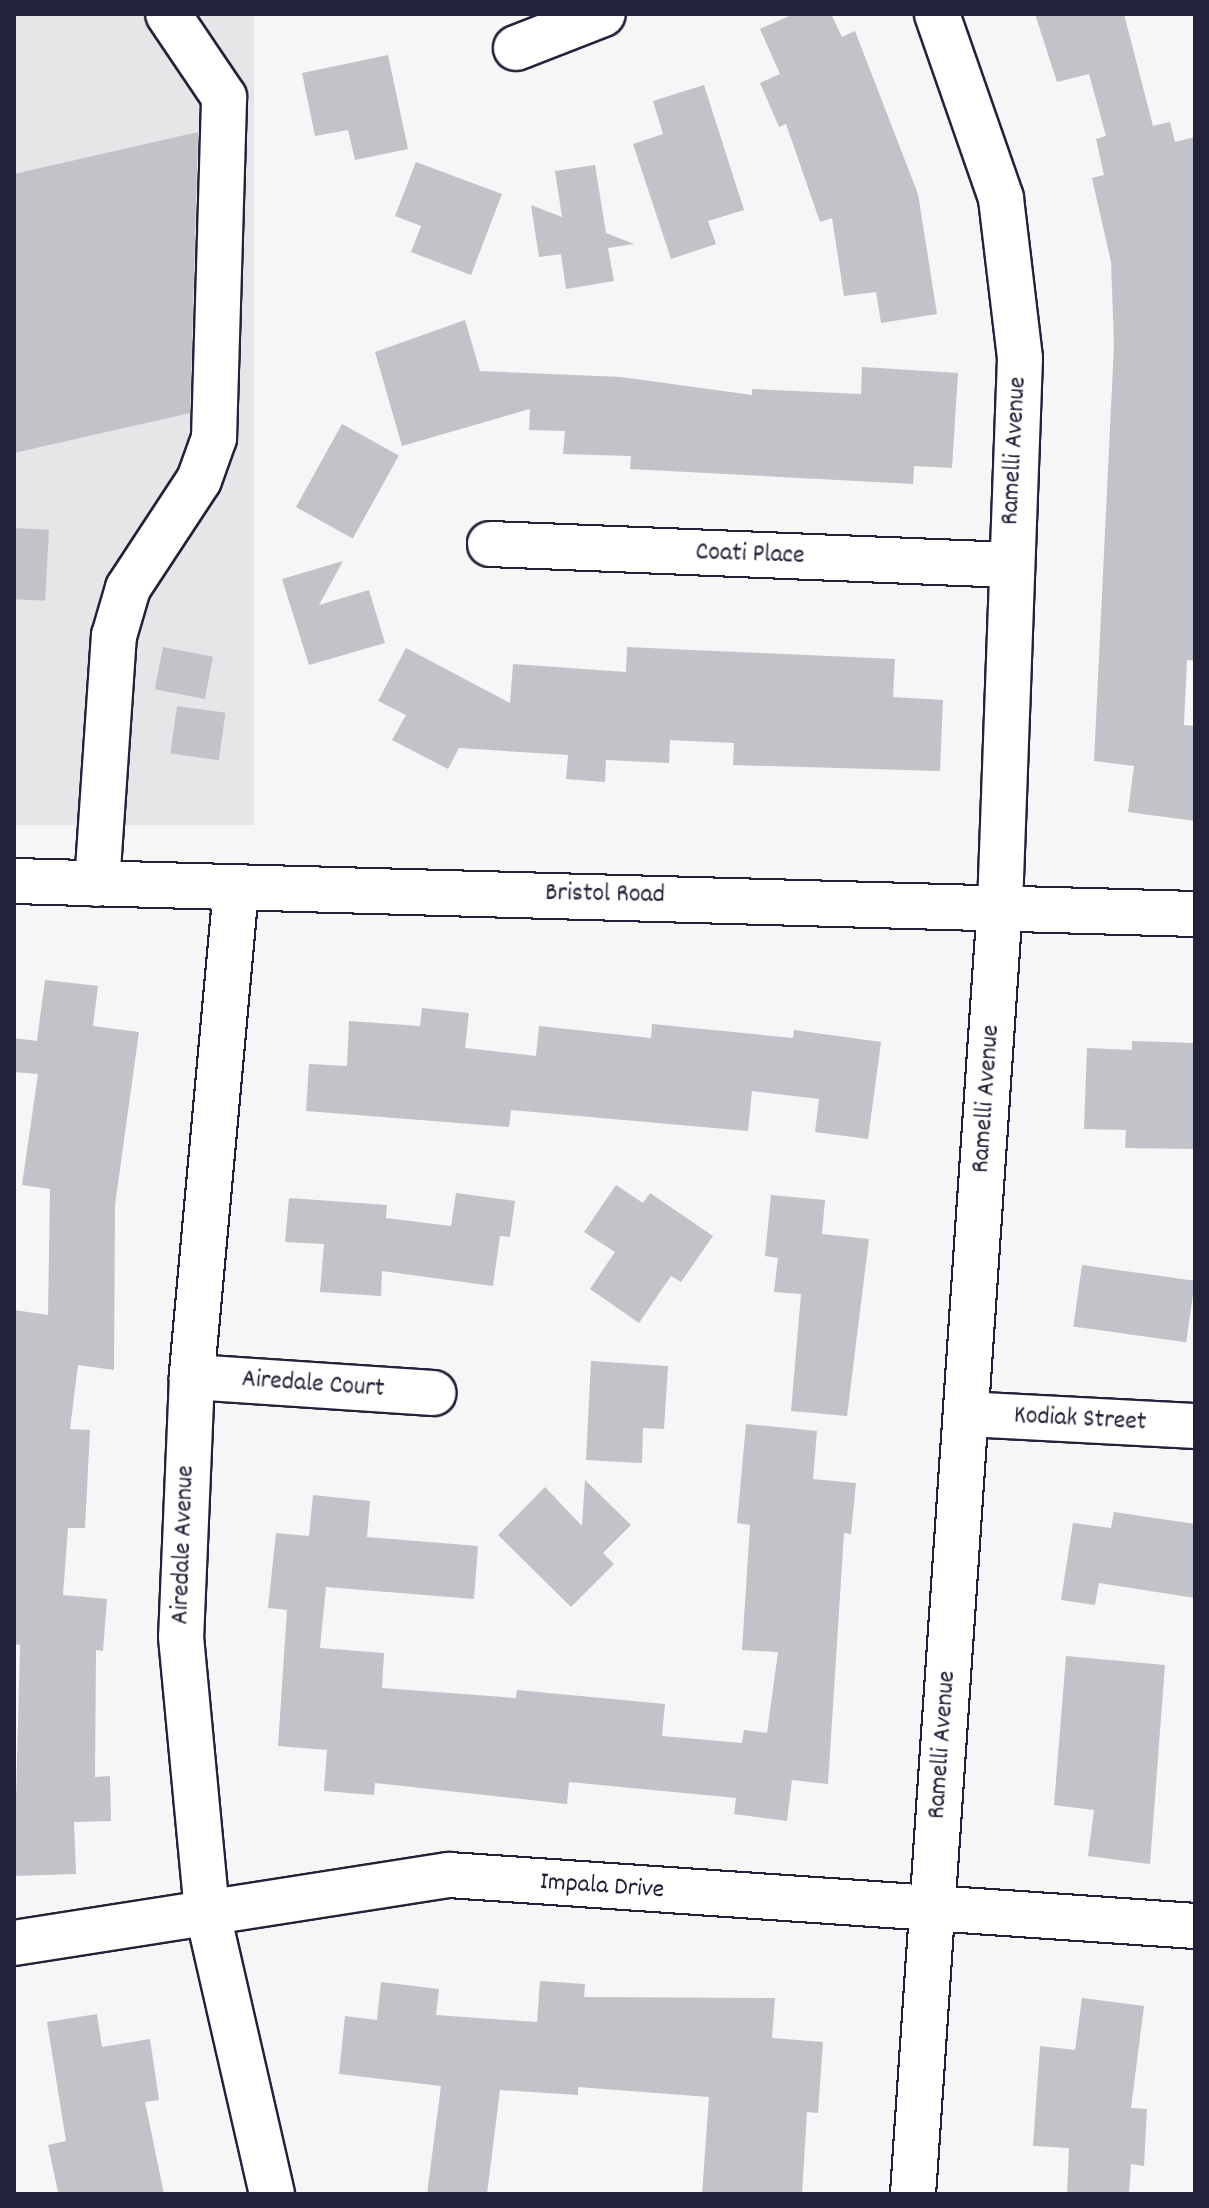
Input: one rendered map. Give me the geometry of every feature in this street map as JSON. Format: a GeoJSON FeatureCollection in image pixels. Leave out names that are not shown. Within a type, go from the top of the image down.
{"type":"FeatureCollection","features":[{"type":"Feature","properties":{"kind":"street"},"geometry":{"type":"LineString","coordinates":[[97,884],[114,636],[128,588],[199,480],[214,438],[224,97],[168,14]]}},
{"type":"Feature","properties":{"kind":"street"},"geometry":{"type":"LineString","coordinates":[[516,48],[603,14]]}},
{"type":"Feature","properties":{"kind":"street","name":"Ramelli Avenue"},"geometry":{"type":"LineString","coordinates":[[913,2194],[1000,906],[1010,565],[1020,358],[1010,245],[987,148],[937,14]]}},
{"type":"Feature","properties":{"kind":"street","name":"Coati Place"},"geometry":{"type":"LineString","coordinates":[[490,544],[1010,565]]}},
{"type":"Feature","properties":{"kind":"street","name":"Bristol Road"},"geometry":{"type":"LineString","coordinates":[[14,881],[1000,906],[1195,914]]}},
{"type":"Feature","properties":{"kind":"street","name":"Airedale Avenue"},"geometry":{"type":"LineString","coordinates":[[236,889],[192,1377],[181,1637],[207,1910],[272,2194]]}},
{"type":"Feature","properties":{"kind":"street","name":"Airedale Court"},"geometry":{"type":"LineString","coordinates":[[192,1377],[433,1393]]}},
{"type":"Feature","properties":{"kind":"street","name":"Kodiak Street"},"geometry":{"type":"LineString","coordinates":[[966,1414],[1195,1426]]}},
{"type":"Feature","properties":{"kind":"street","name":"Impala Drive"},"geometry":{"type":"LineString","coordinates":[[14,1943],[207,1910],[449,1875],[931,1911],[1195,1926]]}},
{"type":"Feature","properties":{"kind":"shaded area"},"geometry":{"type":"Polygon","coordinates":[[[14,14],[254,14],[254,825],[14,825],[14,14]]]}},
{"type":"Feature","properties":{"kind":"building"},"geometry":{"type":"Polygon","coordinates":[[[794,14],[831,14],[842,37],[855,31],[918,194],[937,314],[881,323],[876,292],[844,296],[832,218],[820,222],[786,124],[779,127],[760,83],[780,74],[760,29],[794,14]]]}},
{"type":"Feature","properties":{"kind":"building"},"geometry":{"type":"Polygon","coordinates":[[[1035,14],[1124,14],[1153,126],[1170,122],[1175,142],[1195,137],[1195,661],[1187,660],[1184,725],[1195,726],[1195,821],[1128,812],[1134,766],[1094,761],[1114,345],[1111,262],[1092,178],[1104,175],[1096,139],[1106,136],[1089,74],[1057,82],[1035,14]]]}},
{"type":"Feature","properties":{"kind":"building"},"geometry":{"type":"Polygon","coordinates":[[[388,55],[408,149],[355,160],[348,130],[315,136],[302,73],[388,55]]]}},
{"type":"Feature","properties":{"kind":"building"},"geometry":{"type":"Polygon","coordinates":[[[704,85],[744,210],[708,221],[716,244],[671,259],[633,144],[663,134],[653,101],[704,85]]]}},
{"type":"Feature","properties":{"kind":"building"},"geometry":{"type":"Polygon","coordinates":[[[198,132],[190,413],[14,453],[14,174],[198,132]]]}},
{"type":"Feature","properties":{"kind":"building"},"geometry":{"type":"Polygon","coordinates":[[[416,162],[502,194],[471,275],[411,252],[421,226],[395,216],[416,162]]]}},
{"type":"Feature","properties":{"kind":"building"},"geometry":{"type":"Polygon","coordinates":[[[595,165],[606,233],[634,244],[608,248],[614,281],[566,289],[561,254],[539,257],[531,205],[562,217],[555,171],[595,165]]]}},
{"type":"Feature","properties":{"kind":"building"},"geometry":{"type":"Polygon","coordinates":[[[465,320],[480,371],[621,377],[752,395],[752,389],[861,394],[862,367],[958,373],[952,468],[914,466],[913,484],[630,469],[631,456],[563,454],[565,431],[529,430],[530,409],[402,446],[375,352],[465,320]]]}},
{"type":"Feature","properties":{"kind":"building"},"geometry":{"type":"Polygon","coordinates":[[[342,424],[399,456],[353,539],[296,507],[342,424]]]}},
{"type":"Feature","properties":{"kind":"building"},"geometry":{"type":"Polygon","coordinates":[[[14,528],[49,530],[45,601],[14,599],[14,528]]]}},
{"type":"Feature","properties":{"kind":"building"},"geometry":{"type":"Polygon","coordinates":[[[343,561],[319,605],[369,590],[385,643],[309,665],[282,579],[343,561]]]}},
{"type":"Feature","properties":{"kind":"building"},"geometry":{"type":"Polygon","coordinates":[[[163,647],[213,657],[205,699],[155,689],[163,647]]]}},
{"type":"Feature","properties":{"kind":"building"},"geometry":{"type":"Polygon","coordinates":[[[627,647],[895,659],[893,697],[943,700],[940,771],[733,765],[734,743],[670,740],[669,763],[606,760],[605,782],[566,779],[568,755],[459,748],[448,769],[392,740],[406,715],[378,701],[406,648],[510,703],[513,664],[626,672],[627,647]]]}},
{"type":"Feature","properties":{"kind":"building"},"geometry":{"type":"Polygon","coordinates":[[[177,706],[226,713],[219,760],[170,754],[177,706]]]}},
{"type":"Feature","properties":{"kind":"building"},"geometry":{"type":"Polygon","coordinates":[[[45,980],[98,986],[93,1026],[139,1032],[115,1205],[114,1370],[78,1365],[70,1429],[90,1430],[85,1528],[68,1528],[63,1595],[107,1599],[103,1651],[96,1650],[95,1777],[110,1776],[111,1821],[74,1822],[76,1874],[14,1876],[20,1645],[14,1644],[14,1310],[48,1315],[50,1189],[22,1185],[38,1074],[14,1072],[14,1038],[37,1041],[45,980]]]}},
{"type":"Feature","properties":{"kind":"building"},"geometry":{"type":"Polygon","coordinates":[[[422,1008],[469,1013],[465,1048],[536,1056],[539,1026],[651,1038],[652,1024],[793,1038],[794,1030],[881,1042],[868,1139],[815,1132],[819,1099],[752,1091],[748,1131],[511,1110],[509,1127],[306,1111],[309,1064],[347,1066],[349,1021],[420,1026],[422,1008]]]}},
{"type":"Feature","properties":{"kind":"building"},"geometry":{"type":"Polygon","coordinates":[[[1132,1041],[1195,1043],[1195,1149],[1125,1148],[1126,1130],[1084,1129],[1087,1048],[1132,1050],[1132,1041]]]}},
{"type":"Feature","properties":{"kind":"building"},"geometry":{"type":"Polygon","coordinates":[[[616,1185],[643,1203],[650,1193],[713,1236],[681,1282],[671,1276],[639,1323],[590,1289],[615,1252],[584,1232],[616,1185]]]}},
{"type":"Feature","properties":{"kind":"building"},"geometry":{"type":"Polygon","coordinates":[[[456,1193],[515,1201],[510,1237],[500,1236],[493,1286],[382,1271],[381,1296],[320,1292],[324,1244],[285,1242],[289,1198],[387,1205],[386,1218],[451,1226],[456,1193]]]}},
{"type":"Feature","properties":{"kind":"building"},"geometry":{"type":"Polygon","coordinates":[[[771,1195],[825,1200],[822,1234],[869,1239],[847,1416],[791,1411],[801,1294],[774,1292],[778,1258],[765,1256],[771,1195]]]}},
{"type":"Feature","properties":{"kind":"building"},"geometry":{"type":"Polygon","coordinates":[[[1082,1265],[1195,1281],[1186,1342],[1073,1326],[1082,1265]]]}},
{"type":"Feature","properties":{"kind":"building"},"geometry":{"type":"Polygon","coordinates":[[[591,1361],[668,1366],[664,1429],[643,1428],[642,1463],[586,1460],[591,1361]]]}},
{"type":"Feature","properties":{"kind":"building"},"geometry":{"type":"Polygon","coordinates":[[[746,1424],[817,1431],[813,1479],[856,1483],[851,1534],[844,1533],[828,1784],[792,1780],[787,1821],[734,1814],[736,1798],[569,1782],[567,1804],[375,1783],[374,1795],[324,1791],[327,1750],[278,1746],[287,1610],[268,1608],[276,1533],[309,1536],[313,1495],[370,1501],[367,1537],[478,1546],[474,1599],[326,1587],[320,1648],[384,1653],[382,1688],[516,1698],[517,1690],[665,1704],[662,1736],[742,1743],[744,1730],[767,1733],[778,1652],[742,1650],[750,1525],[737,1523],[746,1424]]]}},
{"type":"Feature","properties":{"kind":"building"},"geometry":{"type":"Polygon","coordinates":[[[585,1480],[631,1525],[603,1553],[614,1564],[571,1607],[498,1535],[545,1487],[582,1526],[585,1480]]]}},
{"type":"Feature","properties":{"kind":"building"},"geometry":{"type":"Polygon","coordinates":[[[1114,1512],[1195,1524],[1195,1598],[1099,1583],[1095,1605],[1061,1600],[1073,1523],[1111,1528],[1114,1512]]]}},
{"type":"Feature","properties":{"kind":"building"},"geometry":{"type":"Polygon","coordinates":[[[1066,1656],[1165,1665],[1150,1864],[1088,1856],[1094,1810],[1054,1805],[1066,1656]]]}},
{"type":"Feature","properties":{"kind":"building"},"geometry":{"type":"Polygon","coordinates":[[[540,1981],[585,1984],[584,1997],[775,1998],[772,2038],[823,2042],[818,2113],[807,2112],[802,2194],[702,2194],[709,2097],[578,2087],[578,2095],[500,2090],[487,2194],[427,2194],[441,2086],[339,2074],[345,2016],[377,2020],[381,1982],[439,1989],[436,2015],[537,2022],[540,1981]]]}},
{"type":"Feature","properties":{"kind":"building"},"geometry":{"type":"Polygon","coordinates":[[[1082,1998],[1144,2006],[1131,2108],[1147,2109],[1144,2166],[1131,2164],[1129,2194],[1067,2194],[1069,2148],[1033,2146],[1040,2046],[1075,2050],[1082,1998]]]}},
{"type":"Feature","properties":{"kind":"building"},"geometry":{"type":"Polygon","coordinates":[[[97,2014],[102,2047],[150,2039],[159,2100],[145,2102],[164,2194],[58,2192],[48,2145],[66,2141],[47,2022],[97,2014]]]}}]}
